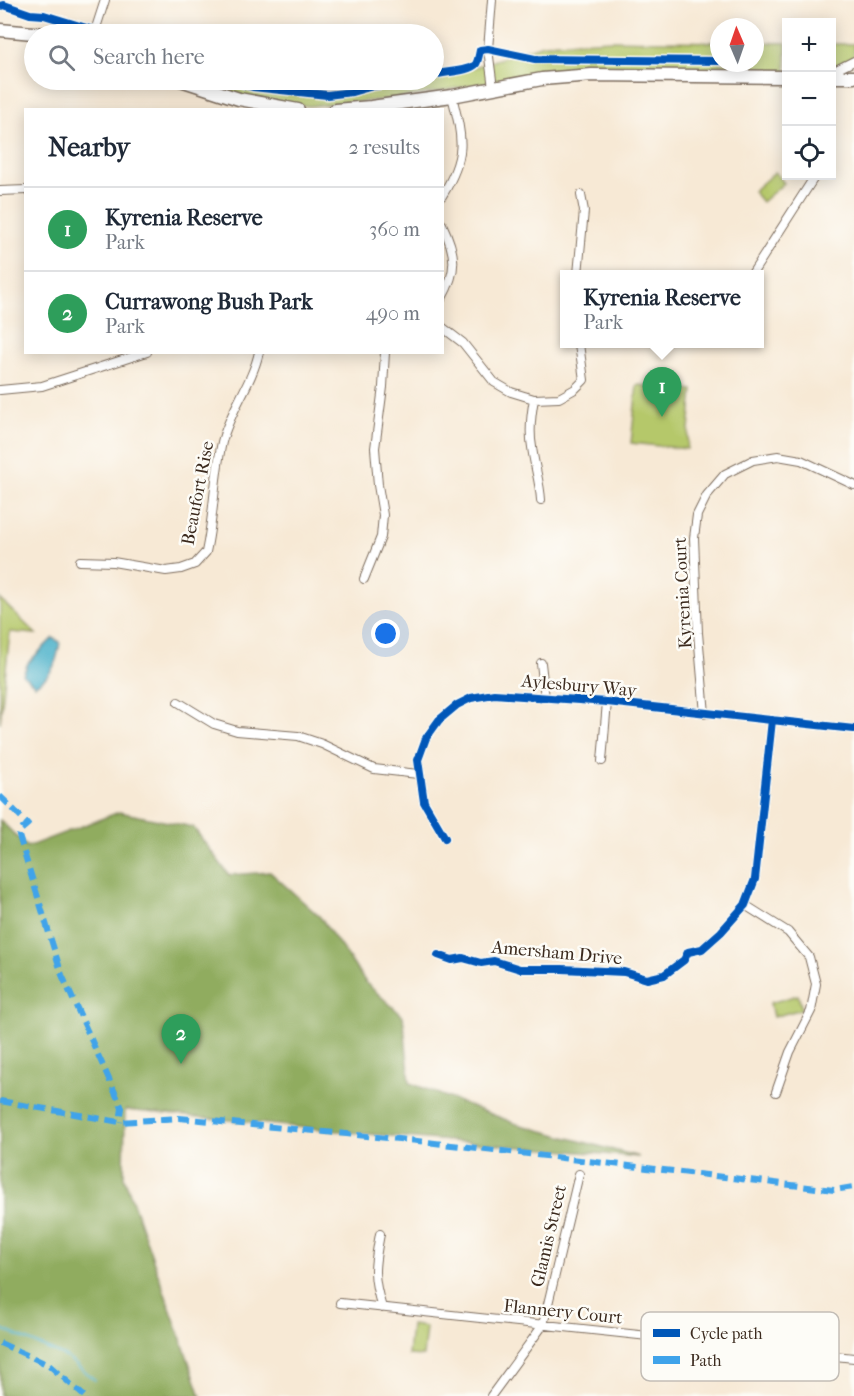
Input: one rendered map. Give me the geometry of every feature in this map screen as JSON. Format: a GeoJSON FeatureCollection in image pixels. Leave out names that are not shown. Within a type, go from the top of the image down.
{"type":"FeatureCollection","features":[{"type":"Feature","properties":{"kind":"main road"},"geometry":{"type":"LineString","coordinates":[[0,30],[24,32]]}},
{"type":"Feature","properties":{"kind":"main road"},"geometry":{"type":"LineString","coordinates":[[359,108],[452,96],[542,79],[592,75],[782,77]]}},
{"type":"Feature","properties":{"kind":"main road"},"geometry":{"type":"LineString","coordinates":[[836,77],[853,77]]}},
{"type":"Feature","properties":{"kind":"main road"},"geometry":{"type":"LineString","coordinates":[[212,90],[239,99],[287,108]]}},
{"type":"Feature","properties":{"kind":"street"},"geometry":{"type":"LineString","coordinates":[[97,24],[105,0]]}},
{"type":"Feature","properties":{"kind":"street"},"geometry":{"type":"LineString","coordinates":[[492,0],[488,49],[493,88]]}},
{"type":"Feature","properties":{"kind":"street"},"geometry":{"type":"LineString","coordinates":[[836,70],[854,61]]}},
{"type":"Feature","properties":{"kind":"street"},"geometry":{"type":"LineString","coordinates":[[853,77],[851,68],[854,61]]}},
{"type":"Feature","properties":{"kind":"street"},"geometry":{"type":"LineString","coordinates":[[444,193],[453,179],[461,154],[461,130],[452,96]]}},
{"type":"Feature","properties":{"kind":"street"},"geometry":{"type":"LineString","coordinates":[[755,270],[812,180]]}},
{"type":"Feature","properties":{"kind":"street"},"geometry":{"type":"LineString","coordinates":[[0,191],[24,190]]}},
{"type":"Feature","properties":{"kind":"street"},"geometry":{"type":"LineString","coordinates":[[578,270],[584,211],[580,195]]}},
{"type":"Feature","properties":{"kind":"street"},"geometry":{"type":"LineString","coordinates":[[444,228],[451,243],[454,266],[452,278],[444,294]]}},
{"type":"Feature","properties":{"kind":"street"},"geometry":{"type":"LineString","coordinates":[[444,329],[463,343],[494,382],[511,392],[534,399],[559,398],[575,389],[584,380],[580,348]]}},
{"type":"Feature","properties":{"kind":"street"},"geometry":{"type":"LineString","coordinates":[[0,390],[42,386],[141,354]]}},
{"type":"Feature","properties":{"kind":"street","name":"Beaufort Rise"},"geometry":{"type":"LineString","coordinates":[[80,561],[113,562],[166,571],[195,564],[206,552],[222,444],[228,421],[257,364],[260,354]]}},
{"type":"Feature","properties":{"kind":"street"},"geometry":{"type":"LineString","coordinates":[[363,579],[381,537],[383,515],[375,448],[381,410],[385,354]]}},
{"type":"Feature","properties":{"kind":"street"},"geometry":{"type":"LineString","coordinates":[[534,399],[531,446],[541,500]]}},
{"type":"Feature","properties":{"kind":"street","name":"Kyrenia Court"},"geometry":{"type":"LineString","coordinates":[[705,714],[698,633],[694,538],[697,515],[707,495],[725,474],[753,460],[778,456],[801,460],[854,485]]}},
{"type":"Feature","properties":{"kind":"street"},"geometry":{"type":"LineString","coordinates":[[541,663],[545,698]]}},
{"type":"Feature","properties":{"kind":"street","name":"Aylesbury Way"},"geometry":{"type":"LineString","coordinates":[[445,838],[424,802],[418,774],[418,760],[426,738],[439,720],[457,705],[471,698],[494,694],[608,702],[854,729]]}},
{"type":"Feature","properties":{"kind":"street"},"geometry":{"type":"LineString","coordinates":[[178,702],[214,724],[237,731],[298,736],[375,769],[418,774]]}},
{"type":"Feature","properties":{"kind":"street"},"geometry":{"type":"LineString","coordinates":[[602,760],[608,702]]}},
{"type":"Feature","properties":{"kind":"street","name":"Amersham Drive"},"geometry":{"type":"LineString","coordinates":[[438,955],[452,960],[463,958],[481,963],[494,961],[520,969],[624,972],[648,980],[664,975],[684,960],[688,952],[702,949],[745,905],[754,879],[772,720]]}},
{"type":"Feature","properties":{"kind":"street"},"geometry":{"type":"LineString","coordinates":[[745,905],[788,932],[809,957],[816,984],[811,1011],[790,1052],[776,1092]]}},
{"type":"Feature","properties":{"kind":"street","name":"Glamis Street"},"geometry":{"type":"LineString","coordinates":[[491,1396],[543,1325],[579,1174]]}},
{"type":"Feature","properties":{"kind":"street"},"geometry":{"type":"LineString","coordinates":[[380,1234],[374,1275],[381,1308]]}},
{"type":"Feature","properties":{"kind":"street","name":"Flannery Court"},"geometry":{"type":"LineString","coordinates":[[340,1303],[641,1335]]}},
{"type":"Feature","properties":{"kind":"street","name":"Flannery Court"},"geometry":{"type":"LineString","coordinates":[[839,1356],[854,1358]]}},
{"type":"Feature","properties":{"kind":"green space"},"geometry":{"type":"Polygon","coordinates":[[[611,40],[710,42],[710,72],[764,72],[764,42],[782,43],[782,73],[552,71],[402,98],[309,106],[238,96],[222,90],[294,90],[328,93],[352,90],[444,90],[444,75],[469,69],[543,44],[611,40]]]}},
{"type":"Feature","properties":{"kind":"green space"},"geometry":{"type":"Polygon","coordinates":[[[836,44],[854,44],[854,56],[836,65],[836,44]]]}},
{"type":"Feature","properties":{"kind":"green space"},"geometry":{"type":"Polygon","coordinates":[[[775,172],[784,183],[762,202],[753,191],[775,172]]]}},
{"type":"Feature","properties":{"kind":"green space"},"geometry":{"type":"Polygon","coordinates":[[[637,385],[693,390],[687,449],[631,443],[637,385]]]}},
{"type":"Feature","properties":{"kind":"green space"},"geometry":{"type":"Polygon","coordinates":[[[0,599],[36,634],[10,632],[0,723],[0,599]]]}},
{"type":"Feature","properties":{"kind":"green space"},"geometry":{"type":"Polygon","coordinates":[[[119,812],[193,827],[229,875],[270,872],[320,917],[367,984],[403,1016],[410,1083],[517,1124],[639,1157],[125,1110],[124,1177],[201,1396],[0,1396],[0,820],[27,847],[119,812]]]}},
{"type":"Feature","properties":{"kind":"green space"},"geometry":{"type":"Polygon","coordinates":[[[798,995],[802,1009],[773,1017],[770,1003],[798,995]]]}},
{"type":"Feature","properties":{"kind":"green space"},"geometry":{"type":"Polygon","coordinates":[[[411,1325],[426,1327],[423,1356],[408,1355],[411,1325]]]}},
{"type":"Feature","properties":{"kind":"water"},"geometry":{"type":"Polygon","coordinates":[[[53,638],[60,642],[56,662],[46,677],[35,685],[23,675],[28,663],[53,638]]]}},
{"type":"Feature","properties":{"kind":"waterway"},"geometry":{"type":"LineString","coordinates":[[0,1328],[66,1357],[95,1380]]}},
{"type":"Feature","properties":{"kind":"marked path"},"geometry":{"type":"LineString","coordinates":[[0,796],[28,824],[21,830],[19,836],[62,975],[122,1108],[120,1122]]}},
{"type":"Feature","properties":{"kind":"marked path"},"geometry":{"type":"LineString","coordinates":[[0,1101],[120,1122],[179,1118],[409,1140],[834,1190],[854,1187]]}},
{"type":"Feature","properties":{"kind":"marked path"},"geometry":{"type":"LineString","coordinates":[[0,1343],[49,1365],[84,1396]]}},
{"type":"Feature","properties":{"kind":"cycle path"},"geometry":{"type":"LineString","coordinates":[[0,6],[4,5],[30,14],[44,15],[73,24]]}},
{"type":"Feature","properties":{"kind":"cycle path"},"geometry":{"type":"LineString","coordinates":[[444,73],[473,66],[477,63],[480,50],[488,49],[535,59],[710,61]]}},
{"type":"Feature","properties":{"kind":"cycle path"},"geometry":{"type":"LineString","coordinates":[[281,90],[327,95],[359,90]]}},
{"type":"Feature","properties":{"kind":"cycle path"},"geometry":{"type":"LineString","coordinates":[[445,838],[424,802],[418,760],[426,738],[439,720],[457,705],[471,698],[494,694],[607,702],[854,729]]}},
{"type":"Feature","properties":{"kind":"cycle path"},"geometry":{"type":"LineString","coordinates":[[438,955],[452,960],[463,958],[481,963],[494,961],[520,969],[624,972],[647,979],[664,975],[684,960],[688,952],[702,949],[745,905],[755,879],[772,720]]}},
{"type":"Feature","properties":{"kind":"place","name":"Kyrenia Reserve"},"geometry":{"type":"Point","coordinates":[662,417]}},
{"type":"Feature","properties":{"kind":"place","name":"Currawong Bush Park"},"geometry":{"type":"Point","coordinates":[181,1064]}}]}
